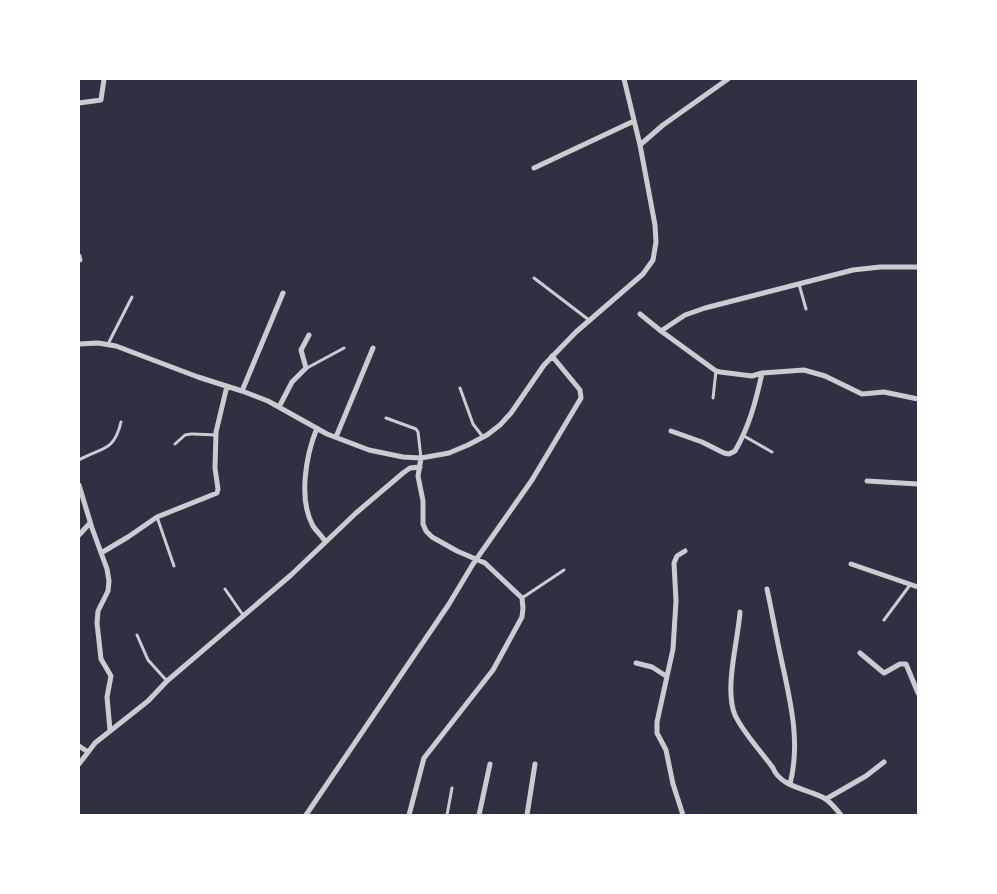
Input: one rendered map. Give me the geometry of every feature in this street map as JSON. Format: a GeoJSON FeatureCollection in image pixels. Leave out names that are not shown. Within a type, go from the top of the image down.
{"type":"FeatureCollection","features":[{"type":"Feature","properties":{"kind":"street"},"geometry":{"type":"LineString","coordinates":[[79,103],[101,100],[104,79]]}},
{"type":"Feature","properties":{"kind":"street"},"geometry":{"type":"LineString","coordinates":[[79,344],[98,343],[108,345],[242,390],[336,437],[369,450],[403,457],[421,458],[449,453],[483,437],[500,425],[511,413],[552,356],[642,274],[653,260],[656,242],[655,225],[640,145],[624,79]]}},
{"type":"Feature","properties":{"kind":"street"},"geometry":{"type":"LineString","coordinates":[[640,145],[663,125],[728,79]]}},
{"type":"Feature","properties":{"kind":"street"},"geometry":{"type":"LineString","coordinates":[[534,168],[634,121]]}},
{"type":"Feature","properties":{"kind":"street"},"geometry":{"type":"LineString","coordinates":[[661,331],[685,315],[705,308],[852,270],[880,267],[918,267]]}},
{"type":"Feature","properties":{"kind":"street"},"geometry":{"type":"LineString","coordinates":[[242,390],[283,293]]}},
{"type":"Feature","properties":{"kind":"street"},"geometry":{"type":"LineString","coordinates":[[640,314],[716,371],[752,376],[762,373],[804,370],[825,376],[862,394],[884,392],[918,399]]}},
{"type":"Feature","properties":{"kind":"street"},"geometry":{"type":"LineString","coordinates":[[279,407],[292,382],[306,368],[301,350],[309,335]]}},
{"type":"Feature","properties":{"kind":"street"},"geometry":{"type":"LineString","coordinates":[[336,437],[374,348]]}},
{"type":"Feature","properties":{"kind":"street"},"geometry":{"type":"LineString","coordinates":[[306,815],[449,604],[477,558],[532,480],[581,398],[580,390],[552,356]]}},
{"type":"Feature","properties":{"kind":"street"},"geometry":{"type":"LineString","coordinates":[[670,431],[728,454],[735,451],[744,436],[762,373]]}},
{"type":"Feature","properties":{"kind":"street"},"geometry":{"type":"LineString","coordinates":[[101,553],[157,517],[217,493],[215,468],[216,435],[227,386]]}},
{"type":"Feature","properties":{"kind":"street"},"geometry":{"type":"LineString","coordinates":[[317,428],[310,446],[305,496],[314,527],[326,541]]}},
{"type":"Feature","properties":{"kind":"street"},"geometry":{"type":"LineString","coordinates":[[409,815],[424,758],[493,670],[522,618],[523,608],[522,598],[485,563],[457,551],[432,537],[426,531],[423,524],[423,501],[418,476],[421,458]]}},
{"type":"Feature","properties":{"kind":"street"},"geometry":{"type":"LineString","coordinates":[[79,764],[95,743],[148,701],[167,681],[291,575],[326,541],[403,473],[410,468],[420,467]]}},
{"type":"Feature","properties":{"kind":"street"},"geometry":{"type":"LineString","coordinates":[[867,481],[918,484]]}},
{"type":"Feature","properties":{"kind":"street"},"geometry":{"type":"LineString","coordinates":[[79,485],[110,581],[108,591],[98,611],[101,659],[111,676],[107,697],[110,730]]}},
{"type":"Feature","properties":{"kind":"street"},"geometry":{"type":"LineString","coordinates":[[79,535],[90,523]]}},
{"type":"Feature","properties":{"kind":"street"},"geometry":{"type":"LineString","coordinates":[[683,815],[673,784],[666,750],[657,733],[657,715],[672,658],[676,601],[674,562],[677,556],[685,551]]}},
{"type":"Feature","properties":{"kind":"street"},"geometry":{"type":"LineString","coordinates":[[852,564],[918,588]]}},
{"type":"Feature","properties":{"kind":"street"},"geometry":{"type":"LineString","coordinates":[[767,589],[794,716],[795,766],[790,784]]}},
{"type":"Feature","properties":{"kind":"street"},"geometry":{"type":"LineString","coordinates":[[740,612],[739,631],[730,686],[734,713],[773,768],[775,775],[790,784],[826,798],[841,815]]}},
{"type":"Feature","properties":{"kind":"street"},"geometry":{"type":"LineString","coordinates":[[860,653],[884,673],[900,664],[906,664],[918,693]]}},
{"type":"Feature","properties":{"kind":"street"},"geometry":{"type":"LineString","coordinates":[[636,663],[652,667],[666,676]]}},
{"type":"Feature","properties":{"kind":"street"},"geometry":{"type":"LineString","coordinates":[[79,746],[88,752]]}},
{"type":"Feature","properties":{"kind":"street"},"geometry":{"type":"LineString","coordinates":[[826,798],[866,776],[884,762]]}},
{"type":"Feature","properties":{"kind":"street"},"geometry":{"type":"LineString","coordinates":[[480,815],[490,764]]}},
{"type":"Feature","properties":{"kind":"street"},"geometry":{"type":"LineString","coordinates":[[527,815],[535,764]]}},
{"type":"Feature","properties":{"kind":"lane"},"geometry":{"type":"LineString","coordinates":[[534,278],[590,320]]}},
{"type":"Feature","properties":{"kind":"lane"},"geometry":{"type":"LineString","coordinates":[[799,284],[806,310]]}},
{"type":"Feature","properties":{"kind":"lane"},"geometry":{"type":"LineString","coordinates":[[108,345],[132,297]]}},
{"type":"Feature","properties":{"kind":"lane"},"geometry":{"type":"LineString","coordinates":[[306,368],[344,348]]}},
{"type":"Feature","properties":{"kind":"lane"},"geometry":{"type":"LineString","coordinates":[[713,398],[716,371]]}},
{"type":"Feature","properties":{"kind":"lane"},"geometry":{"type":"LineString","coordinates":[[460,388],[473,424],[483,437]]}},
{"type":"Feature","properties":{"kind":"lane"},"geometry":{"type":"LineString","coordinates":[[386,418],[416,429],[421,458]]}},
{"type":"Feature","properties":{"kind":"lane"},"geometry":{"type":"LineString","coordinates":[[79,460],[112,444],[118,435],[121,422]]}},
{"type":"Feature","properties":{"kind":"lane"},"geometry":{"type":"LineString","coordinates":[[175,444],[184,435],[216,435]]}},
{"type":"Feature","properties":{"kind":"lane"},"geometry":{"type":"LineString","coordinates":[[744,436],[772,452]]}},
{"type":"Feature","properties":{"kind":"lane"},"geometry":{"type":"LineString","coordinates":[[157,517],[174,566]]}},
{"type":"Feature","properties":{"kind":"lane"},"geometry":{"type":"LineString","coordinates":[[522,598],[564,570]]}},
{"type":"Feature","properties":{"kind":"lane"},"geometry":{"type":"LineString","coordinates":[[884,620],[910,586]]}},
{"type":"Feature","properties":{"kind":"lane"},"geometry":{"type":"LineString","coordinates":[[225,589],[243,615]]}},
{"type":"Feature","properties":{"kind":"lane"},"geometry":{"type":"LineString","coordinates":[[137,635],[148,660],[167,681]]}},
{"type":"Feature","properties":{"kind":"lane"},"geometry":{"type":"LineString","coordinates":[[447,815],[452,788]]}}]}
